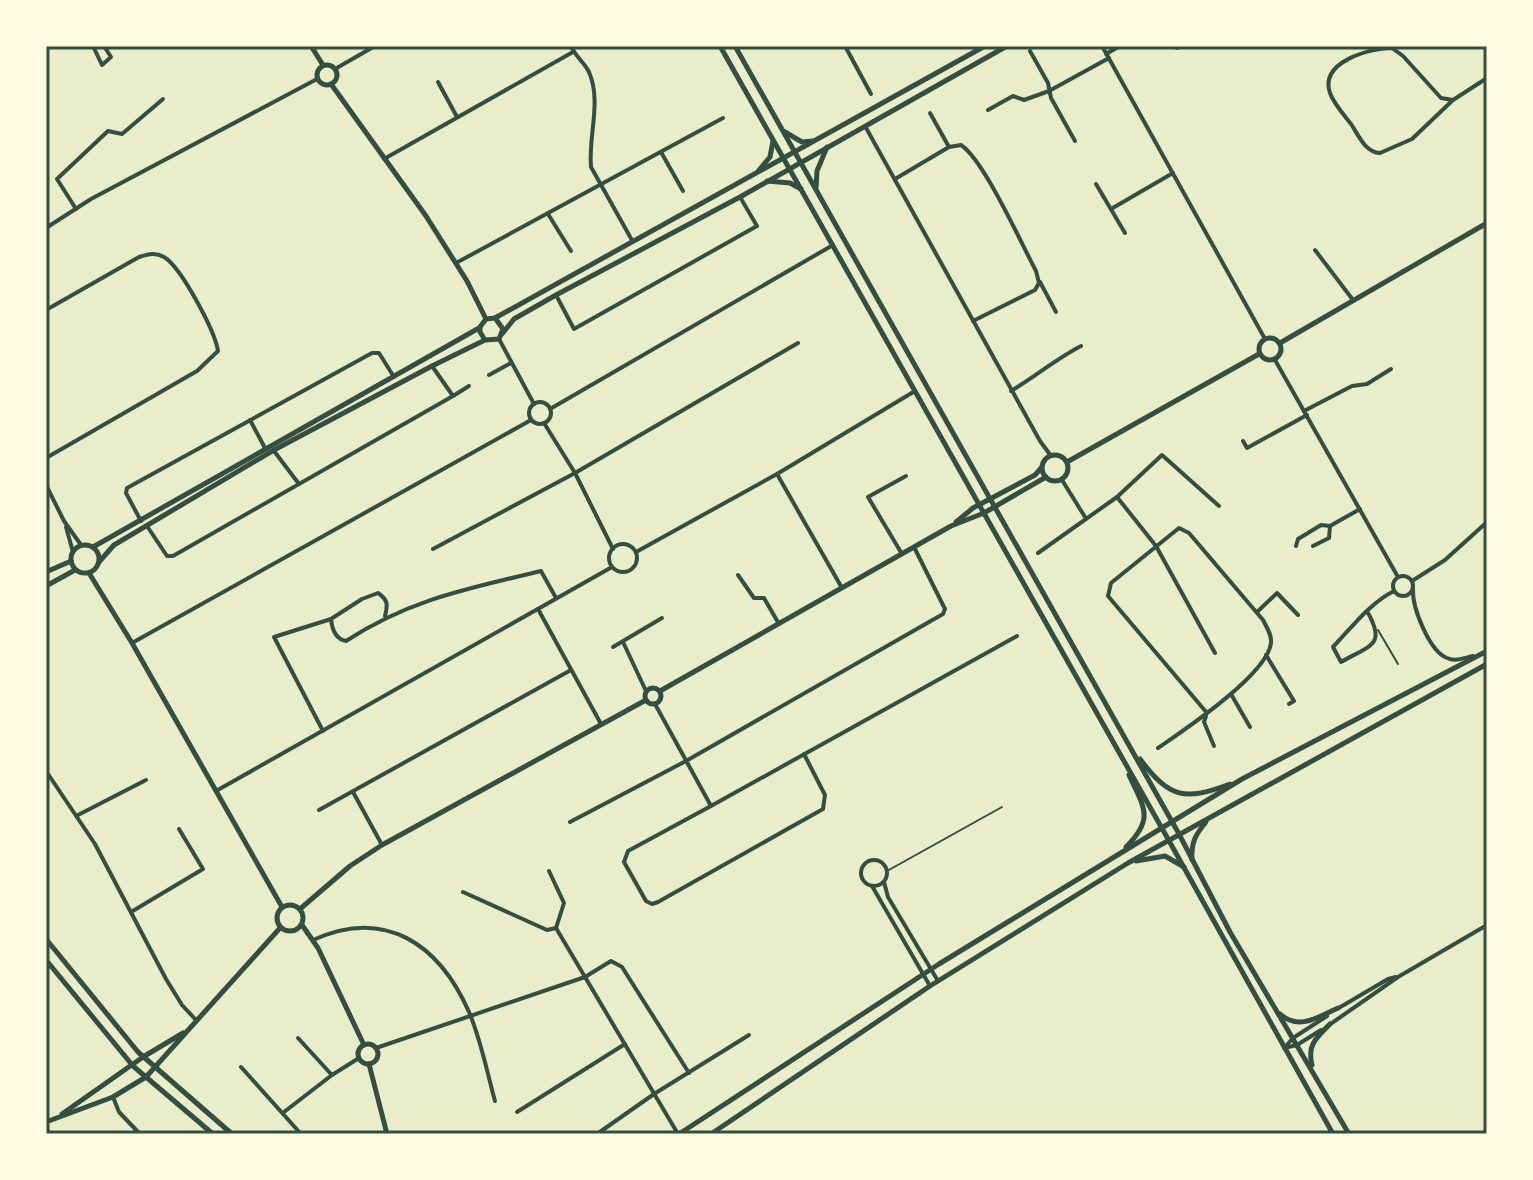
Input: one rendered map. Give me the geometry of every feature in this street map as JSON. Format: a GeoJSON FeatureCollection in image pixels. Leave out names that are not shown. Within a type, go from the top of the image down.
{"type":"FeatureCollection","features":[{"type":"Feature","properties":{"kind":"street"},"geometry":{"type":"LineString","coordinates":[[93,46],[102,65],[111,57],[104,46]]}},
{"type":"Feature","properties":{"kind":"street"},"geometry":{"type":"LineString","coordinates":[[311,46],[323,65]]}},
{"type":"Feature","properties":{"kind":"street"},"geometry":{"type":"LineString","coordinates":[[335,69],[375,46]]}},
{"type":"Feature","properties":{"kind":"street"},"geometry":{"type":"LineString","coordinates":[[720,46],[1333,1134]]}},
{"type":"Feature","properties":{"kind":"street"},"geometry":{"type":"LineString","coordinates":[[735,46],[1276,1010],[1349,1134]]}},
{"type":"Feature","properties":{"kind":"street"},"geometry":{"type":"LineString","coordinates":[[846,46],[871,94]]}},
{"type":"Feature","properties":{"kind":"street"},"geometry":{"type":"LineString","coordinates":[[93,547],[394,377],[480,327],[486,319],[495,318],[985,46]]}},
{"type":"Feature","properties":{"kind":"street"},"geometry":{"type":"LineString","coordinates":[[89,573],[114,545],[274,450],[432,366],[485,340],[501,336],[514,319],[740,197],[1007,46]]}},
{"type":"Feature","properties":{"kind":"street"},"geometry":{"type":"LineString","coordinates":[[1102,46],[1265,339]]}},
{"type":"Feature","properties":{"kind":"street"},"geometry":{"type":"LineString","coordinates":[[988,110],[1013,96],[1024,100],[1049,91],[1120,46]]}},
{"type":"Feature","properties":{"kind":"street"},"geometry":{"type":"LineString","coordinates":[[1453,100],[1441,98],[1392,48],[1344,61],[1334,69],[1328,84],[1331,96],[1368,148],[1380,153],[1412,139],[1453,100],[1487,78]]}},
{"type":"Feature","properties":{"kind":"street"},"geometry":{"type":"LineString","coordinates":[[383,160],[572,49],[588,70],[593,84],[591,167],[633,242]]}},
{"type":"Feature","properties":{"kind":"street"},"geometry":{"type":"LineString","coordinates":[[1030,51],[1075,141]]}},
{"type":"Feature","properties":{"kind":"street"},"geometry":{"type":"LineString","coordinates":[[323,65],[335,69],[337,76],[331,84]]}},
{"type":"Feature","properties":{"kind":"street"},"geometry":{"type":"LineString","coordinates":[[323,65],[317,79],[322,84],[331,84]]}},
{"type":"Feature","properties":{"kind":"street"},"geometry":{"type":"LineString","coordinates":[[46,228],[317,79]]}},
{"type":"Feature","properties":{"kind":"street"},"geometry":{"type":"LineString","coordinates":[[438,82],[457,117]]}},
{"type":"Feature","properties":{"kind":"street"},"geometry":{"type":"LineString","coordinates":[[331,84],[383,160],[413,197],[456,263],[486,319]]}},
{"type":"Feature","properties":{"kind":"street"},"geometry":{"type":"LineString","coordinates":[[76,209],[57,179],[108,131],[122,134],[163,99]]}},
{"type":"Feature","properties":{"kind":"street"},"geometry":{"type":"LineString","coordinates":[[930,113],[949,147]]}},
{"type":"Feature","properties":{"kind":"street"},"geometry":{"type":"LineString","coordinates":[[456,263],[723,118]]}},
{"type":"Feature","properties":{"kind":"street"},"geometry":{"type":"LineString","coordinates":[[865,126],[1011,391],[1051,456]]}},
{"type":"Feature","properties":{"kind":"street"},"geometry":{"type":"LineString","coordinates":[[783,131],[802,142],[813,141]]}},
{"type":"Feature","properties":{"kind":"street"},"geometry":{"type":"LineString","coordinates":[[759,170],[770,157],[773,140]]}},
{"type":"Feature","properties":{"kind":"street"},"geometry":{"type":"LineString","coordinates":[[895,179],[949,147],[961,145],[971,151],[1056,312]]}},
{"type":"Feature","properties":{"kind":"street"},"geometry":{"type":"LineString","coordinates":[[816,189],[817,171],[827,147]]}},
{"type":"Feature","properties":{"kind":"street"},"geometry":{"type":"LineString","coordinates":[[661,152],[683,191]]}},
{"type":"Feature","properties":{"kind":"street"},"geometry":{"type":"LineString","coordinates":[[1111,209],[1173,173]]}},
{"type":"Feature","properties":{"kind":"street"},"geometry":{"type":"LineString","coordinates":[[767,181],[790,183],[801,189]]}},
{"type":"Feature","properties":{"kind":"street"},"geometry":{"type":"LineString","coordinates":[[1096,184],[1125,233]]}},
{"type":"Feature","properties":{"kind":"street"},"geometry":{"type":"LineString","coordinates":[[556,295],[574,329],[757,226],[740,197]]}},
{"type":"Feature","properties":{"kind":"street"},"geometry":{"type":"LineString","coordinates":[[548,214],[571,251]]}},
{"type":"Feature","properties":{"kind":"street"},"geometry":{"type":"LineString","coordinates":[[1280,343],[1487,223]]}},
{"type":"Feature","properties":{"kind":"street"},"geometry":{"type":"LineString","coordinates":[[550,409],[833,245]]}},
{"type":"Feature","properties":{"kind":"street"},"geometry":{"type":"LineString","coordinates":[[1315,250],[1354,302]]}},
{"type":"Feature","properties":{"kind":"street"},"geometry":{"type":"LineString","coordinates":[[46,310],[139,257],[153,253],[166,258],[175,267],[212,333],[218,351],[197,371],[46,458]]}},
{"type":"Feature","properties":{"kind":"street"},"geometry":{"type":"LineString","coordinates":[[973,321],[1035,290],[1040,280]]}},
{"type":"Feature","properties":{"kind":"street"},"geometry":{"type":"LineString","coordinates":[[495,318],[502,325],[501,336],[534,404]]}},
{"type":"Feature","properties":{"kind":"street"},"geometry":{"type":"LineString","coordinates":[[480,327],[485,340]]}},
{"type":"Feature","properties":{"kind":"street"},"geometry":{"type":"LineString","coordinates":[[1259,354],[1260,343],[1275,338],[1282,350],[1275,360]]}},
{"type":"Feature","properties":{"kind":"street"},"geometry":{"type":"LineString","coordinates":[[433,549],[575,473],[798,343]]}},
{"type":"Feature","properties":{"kind":"street"},"geometry":{"type":"LineString","coordinates":[[1011,391],[1040,373],[1051,362],[1081,346]]}},
{"type":"Feature","properties":{"kind":"street"},"geometry":{"type":"LineString","coordinates":[[141,521],[126,493],[127,488],[372,353],[379,353],[394,377]]}},
{"type":"Feature","properties":{"kind":"street"},"geometry":{"type":"LineString","coordinates":[[1259,354],[1268,360],[1275,360]]}},
{"type":"Feature","properties":{"kind":"street"},"geometry":{"type":"LineString","coordinates":[[1067,462],[1259,354]]}},
{"type":"Feature","properties":{"kind":"street"},"geometry":{"type":"LineString","coordinates":[[1275,360],[1398,577]]}},
{"type":"Feature","properties":{"kind":"street"},"geometry":{"type":"LineString","coordinates":[[489,375],[512,363]]}},
{"type":"Feature","properties":{"kind":"street"},"geometry":{"type":"LineString","coordinates":[[432,366],[453,396]]}},
{"type":"Feature","properties":{"kind":"street"},"geometry":{"type":"LineString","coordinates":[[1243,441],[1247,448],[1352,386],[1367,384],[1391,369]]}},
{"type":"Feature","properties":{"kind":"street"},"geometry":{"type":"LineString","coordinates":[[147,526],[167,556],[173,556],[469,386]]}},
{"type":"Feature","properties":{"kind":"street"},"geometry":{"type":"LineString","coordinates":[[636,552],[777,474],[915,391]]}},
{"type":"Feature","properties":{"kind":"street"},"geometry":{"type":"LineString","coordinates":[[541,402],[550,409],[550,417],[544,423],[531,420],[529,409],[534,404],[541,402]]}},
{"type":"Feature","properties":{"kind":"street"},"geometry":{"type":"LineString","coordinates":[[250,420],[265,448]]}},
{"type":"Feature","properties":{"kind":"street"},"geometry":{"type":"LineString","coordinates":[[132,643],[531,420]]}},
{"type":"Feature","properties":{"kind":"street"},"geometry":{"type":"LineString","coordinates":[[544,423],[575,473],[613,549]]}},
{"type":"Feature","properties":{"kind":"street"},"geometry":{"type":"LineString","coordinates":[[274,450],[299,484]]}},
{"type":"Feature","properties":{"kind":"street"},"geometry":{"type":"LineString","coordinates":[[1038,553],[1117,497],[1162,455],[1219,506]]}},
{"type":"Feature","properties":{"kind":"street"},"geometry":{"type":"LineString","coordinates":[[1051,456],[1058,456],[1067,462]]}},
{"type":"Feature","properties":{"kind":"street"},"geometry":{"type":"LineString","coordinates":[[951,526],[979,504],[1035,475],[1051,456]]}},
{"type":"Feature","properties":{"kind":"street"},"geometry":{"type":"LineString","coordinates":[[1042,467],[1046,477],[1054,481],[1062,480],[1068,472],[1067,462]]}},
{"type":"Feature","properties":{"kind":"street"},"geometry":{"type":"LineString","coordinates":[[777,474],[842,588]]}},
{"type":"Feature","properties":{"kind":"street"},"geometry":{"type":"LineString","coordinates":[[902,554],[868,497],[906,476]]}},
{"type":"Feature","properties":{"kind":"street"},"geometry":{"type":"LineString","coordinates":[[660,691],[951,526],[984,513],[1046,477]]}},
{"type":"Feature","properties":{"kind":"street"},"geometry":{"type":"LineString","coordinates":[[1062,480],[1085,517]]}},
{"type":"Feature","properties":{"kind":"street"},"geometry":{"type":"LineString","coordinates":[[46,485],[64,521],[81,545],[97,551],[99,562]]}},
{"type":"Feature","properties":{"kind":"street"},"geometry":{"type":"LineString","coordinates":[[1117,497],[1156,546],[1215,653]]}},
{"type":"Feature","properties":{"kind":"street"},"geometry":{"type":"LineString","coordinates":[[1296,546],[1298,539],[1311,530],[1321,525],[1330,526],[1360,509]]}},
{"type":"Feature","properties":{"kind":"street"},"geometry":{"type":"LineString","coordinates":[[64,521],[75,570]]}},
{"type":"Feature","properties":{"kind":"street"},"geometry":{"type":"LineString","coordinates":[[1412,581],[1445,560],[1487,522]]}},
{"type":"Feature","properties":{"kind":"street"},"geometry":{"type":"LineString","coordinates":[[1313,546],[1329,538],[1330,526]]}},
{"type":"Feature","properties":{"kind":"street"},"geometry":{"type":"LineString","coordinates":[[1158,748],[1207,713],[1231,694],[1266,655],[1271,642],[1269,632],[1256,613],[1186,530],[1176,530],[1111,583],[1108,596],[1207,713]]}},
{"type":"Feature","properties":{"kind":"street"},"geometry":{"type":"LineString","coordinates":[[625,544],[636,552],[636,564],[629,571],[620,572],[612,567],[609,558],[613,549],[625,544]]}},
{"type":"Feature","properties":{"kind":"street"},"geometry":{"type":"LineString","coordinates":[[73,552],[81,545]]}},
{"type":"Feature","properties":{"kind":"street"},"geometry":{"type":"LineString","coordinates":[[570,822],[686,761],[943,614],[945,609],[914,547]]}},
{"type":"Feature","properties":{"kind":"street"},"geometry":{"type":"LineString","coordinates":[[46,572],[71,561]]}},
{"type":"Feature","properties":{"kind":"street"},"geometry":{"type":"LineString","coordinates":[[216,791],[612,567]]}},
{"type":"Feature","properties":{"kind":"street"},"geometry":{"type":"LineString","coordinates":[[46,586],[75,570],[89,573],[282,907]]}},
{"type":"Feature","properties":{"kind":"street"},"geometry":{"type":"LineString","coordinates":[[331,619],[335,634],[346,641],[385,617],[431,598],[541,571],[556,598]]}},
{"type":"Feature","properties":{"kind":"street"},"geometry":{"type":"LineString","coordinates":[[738,575],[754,598],[764,598],[779,624]]}},
{"type":"Feature","properties":{"kind":"street"},"geometry":{"type":"LineString","coordinates":[[1398,577],[1408,577],[1412,581],[1414,603],[1439,653],[1450,660],[1479,655]]}},
{"type":"Feature","properties":{"kind":"street"},"geometry":{"type":"LineString","coordinates":[[1394,591],[1393,584],[1398,577]]}},
{"type":"Feature","properties":{"kind":"street"},"geometry":{"type":"LineString","coordinates":[[1367,611],[1378,630],[1377,637],[1341,662],[1333,647],[1367,611],[1381,597],[1394,591],[1406,596],[1413,589]]}},
{"type":"Feature","properties":{"kind":"street"},"geometry":{"type":"LineString","coordinates":[[323,731],[274,637],[331,619],[362,599],[378,593],[388,605],[385,617]]}},
{"type":"Feature","properties":{"kind":"street"},"geometry":{"type":"LineString","coordinates":[[1256,613],[1277,593],[1298,615]]}},
{"type":"Feature","properties":{"kind":"street"},"geometry":{"type":"LineString","coordinates":[[538,609],[601,724]]}},
{"type":"Feature","properties":{"kind":"street"},"geometry":{"type":"LineString","coordinates":[[613,647],[662,618]]}},
{"type":"Feature","properties":{"kind":"street"},"geometry":{"type":"LineString","coordinates":[[804,754],[825,795],[823,809],[658,902],[652,904],[646,901],[624,862],[628,851],[1017,636]]}},
{"type":"Feature","properties":{"kind":"street"},"geometry":{"type":"LineString","coordinates":[[623,642],[646,691],[646,700]]}},
{"type":"Feature","properties":{"kind":"street"},"geometry":{"type":"LineString","coordinates":[[549,871],[564,903],[556,928],[679,1134],[923,974],[1242,779],[1487,651]]}},
{"type":"Feature","properties":{"kind":"street"},"geometry":{"type":"LineString","coordinates":[[1266,655],[1294,701],[1289,704]]}},
{"type":"Feature","properties":{"kind":"street"},"geometry":{"type":"LineString","coordinates":[[711,1134],[930,986],[1128,863],[1487,664]]}},
{"type":"Feature","properties":{"kind":"street"},"geometry":{"type":"LineString","coordinates":[[319,810],[571,670]]}},
{"type":"Feature","properties":{"kind":"street"},"geometry":{"type":"LineString","coordinates":[[646,691],[653,687],[660,691]]}},
{"type":"Feature","properties":{"kind":"street"},"geometry":{"type":"LineString","coordinates":[[655,704],[661,698],[660,691]]}},
{"type":"Feature","properties":{"kind":"street"},"geometry":{"type":"LineString","coordinates":[[1231,694],[1250,727]]}},
{"type":"Feature","properties":{"kind":"street"},"geometry":{"type":"LineString","coordinates":[[646,700],[655,704],[711,806]]}},
{"type":"Feature","properties":{"kind":"street"},"geometry":{"type":"LineString","coordinates":[[300,909],[350,866],[382,845],[646,700]]}},
{"type":"Feature","properties":{"kind":"street"},"geometry":{"type":"LineString","coordinates":[[1207,713],[1204,722],[1214,746]]}},
{"type":"Feature","properties":{"kind":"street"},"geometry":{"type":"LineString","coordinates":[[1123,735],[1152,774],[1173,791],[1202,795],[1242,779]]}},
{"type":"Feature","properties":{"kind":"street"},"geometry":{"type":"LineString","coordinates":[[1115,745],[1145,817],[1139,834],[1120,853]]}},
{"type":"Feature","properties":{"kind":"street"},"geometry":{"type":"LineString","coordinates":[[46,771],[78,815],[182,1005],[196,1020]]}},
{"type":"Feature","properties":{"kind":"street"},"geometry":{"type":"LineString","coordinates":[[78,815],[146,780]]}},
{"type":"Feature","properties":{"kind":"street"},"geometry":{"type":"LineString","coordinates":[[353,792],[382,845]]}},
{"type":"Feature","properties":{"kind":"street"},"geometry":{"type":"LineString","coordinates":[[1192,860],[1194,836],[1209,818]]}},
{"type":"Feature","properties":{"kind":"street"},"geometry":{"type":"LineString","coordinates":[[131,912],[203,869],[179,829]]}},
{"type":"Feature","properties":{"kind":"street"},"geometry":{"type":"LineString","coordinates":[[1128,863],[1165,856],[1184,867]]}},
{"type":"Feature","properties":{"kind":"street"},"geometry":{"type":"LineString","coordinates":[[930,986],[872,886],[862,878],[864,865],[876,860],[884,864],[888,897],[938,981]]}},
{"type":"Feature","properties":{"kind":"street"},"geometry":{"type":"LineString","coordinates":[[872,886],[884,882]]}},
{"type":"Feature","properties":{"kind":"street"},"geometry":{"type":"LineString","coordinates":[[463,892],[547,930],[556,928]]}},
{"type":"Feature","properties":{"kind":"street"},"geometry":{"type":"LineString","coordinates":[[280,928],[277,915],[282,907],[291,905],[300,909],[302,925],[313,940],[364,1045]]}},
{"type":"Feature","properties":{"kind":"street"},"geometry":{"type":"LineString","coordinates":[[280,928],[294,931],[302,925]]}},
{"type":"Feature","properties":{"kind":"street"},"geometry":{"type":"LineString","coordinates":[[1284,1048],[1297,1045],[1398,977],[1487,925]]}},
{"type":"Feature","properties":{"kind":"street"},"geometry":{"type":"LineString","coordinates":[[313,940],[348,927],[382,928],[403,935],[425,949],[454,983],[470,1014],[495,1101]]}},
{"type":"Feature","properties":{"kind":"street"},"geometry":{"type":"LineString","coordinates":[[48,1123],[113,1097],[146,1077],[280,928]]}},
{"type":"Feature","properties":{"kind":"street"},"geometry":{"type":"LineString","coordinates":[[46,939],[143,1057],[232,1134]]}},
{"type":"Feature","properties":{"kind":"street"},"geometry":{"type":"LineString","coordinates":[[46,960],[133,1066],[213,1134]]}},
{"type":"Feature","properties":{"kind":"street"},"geometry":{"type":"LineString","coordinates":[[359,1058],[359,1050],[364,1045],[376,1048],[585,977],[611,961],[622,967],[689,1073]]}},
{"type":"Feature","properties":{"kind":"street"},"geometry":{"type":"LineString","coordinates":[[1284,1048],[1293,1038],[1338,1008],[1388,979],[1398,977]]}},
{"type":"Feature","properties":{"kind":"street"},"geometry":{"type":"LineString","coordinates":[[1276,1010],[1288,1020],[1302,1023],[1338,1008]]}},
{"type":"Feature","properties":{"kind":"street"},"geometry":{"type":"LineString","coordinates":[[1315,1074],[1310,1048],[1330,1024]]}},
{"type":"Feature","properties":{"kind":"street"},"geometry":{"type":"LineString","coordinates":[[48,1123],[187,1030]]}},
{"type":"Feature","properties":{"kind":"street"},"geometry":{"type":"LineString","coordinates":[[597,1134],[654,1094],[749,1035]]}},
{"type":"Feature","properties":{"kind":"street"},"geometry":{"type":"LineString","coordinates":[[298,1038],[332,1075]]}},
{"type":"Feature","properties":{"kind":"street"},"geometry":{"type":"LineString","coordinates":[[517,1112],[625,1044]]}},
{"type":"Feature","properties":{"kind":"street"},"geometry":{"type":"LineString","coordinates":[[369,1064],[377,1058],[376,1048]]}},
{"type":"Feature","properties":{"kind":"street"},"geometry":{"type":"LineString","coordinates":[[284,1112],[359,1058]]}},
{"type":"Feature","properties":{"kind":"street"},"geometry":{"type":"LineString","coordinates":[[359,1058],[369,1064],[387,1134]]}},
{"type":"Feature","properties":{"kind":"street"},"geometry":{"type":"LineString","coordinates":[[241,1067],[301,1134]]}},
{"type":"Feature","properties":{"kind":"street"},"geometry":{"type":"LineString","coordinates":[[113,1097],[119,1112],[140,1134]]}},
{"type":"Feature","properties":{"kind":"street"},"geometry":{"type":"LineString","coordinates":[[48,1123],[49,1134]]}},
{"type":"Feature","properties":{"kind":"lane"},"geometry":{"type":"LineString","coordinates":[[1378,630],[1398,664]]}},
{"type":"Feature","properties":{"kind":"lane"},"geometry":{"type":"LineString","coordinates":[[887,871],[1002,807]]}}]}
